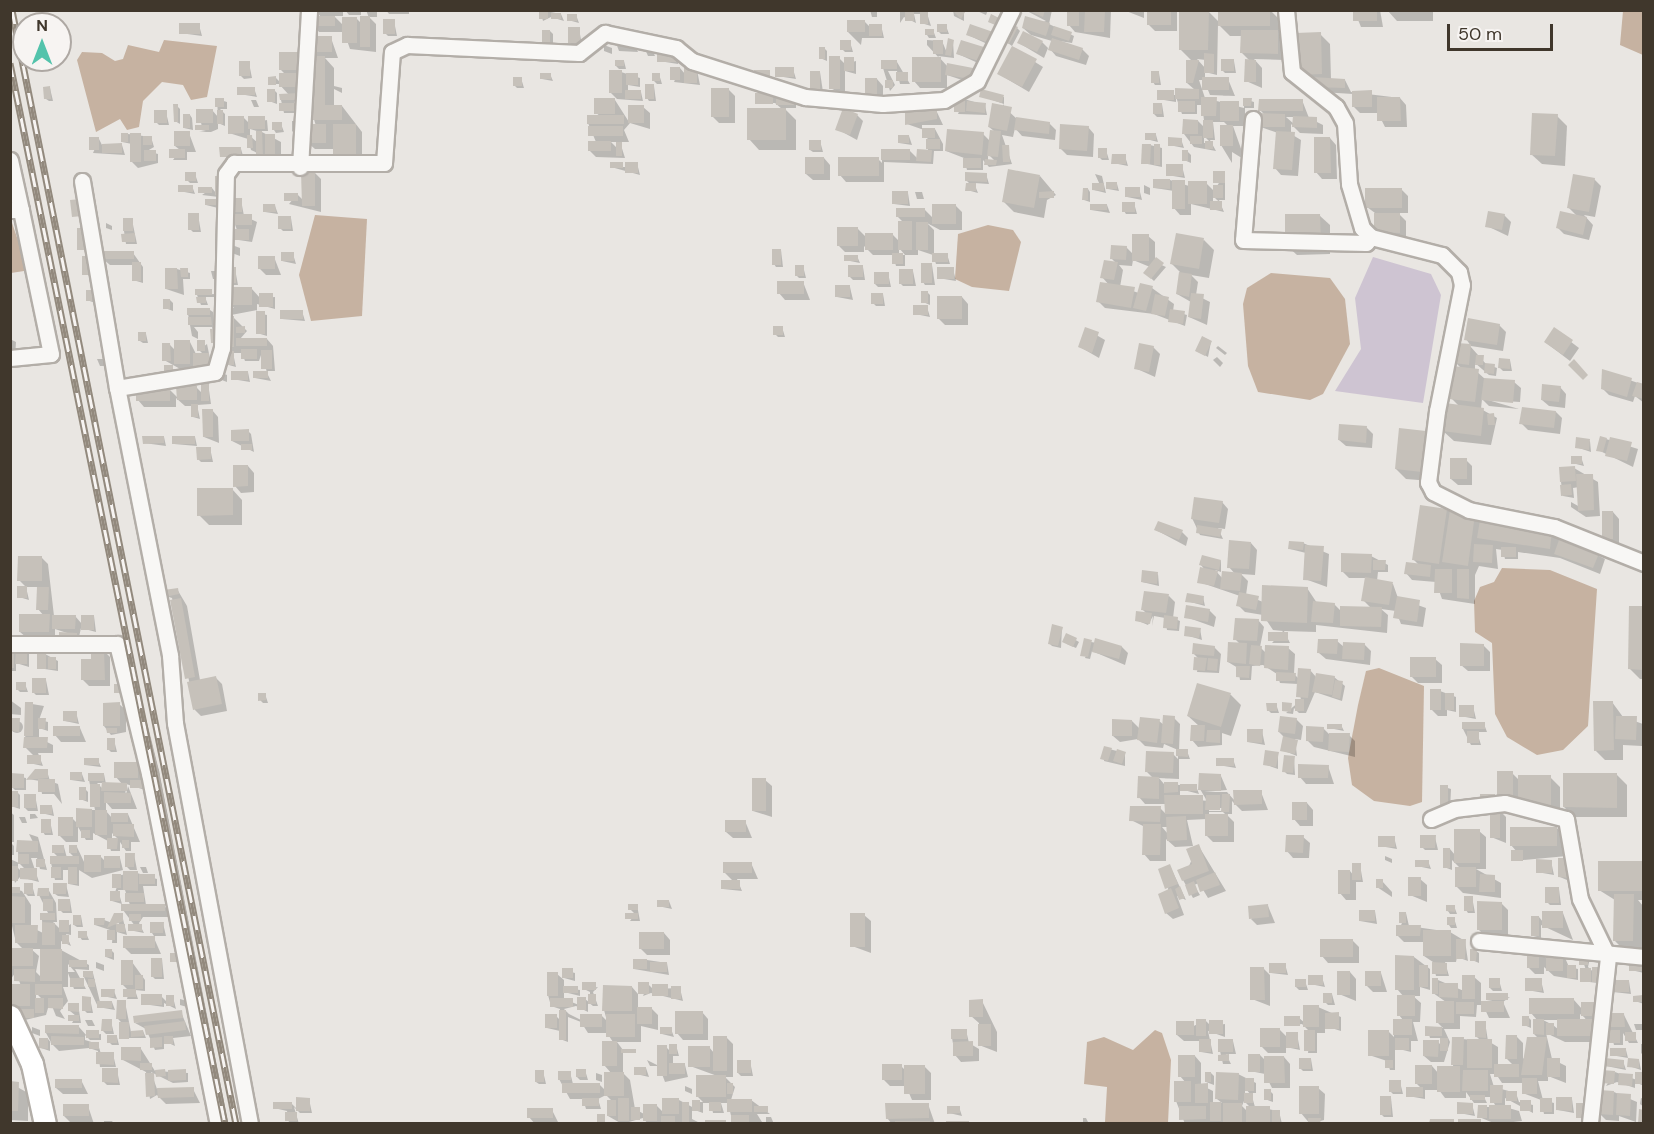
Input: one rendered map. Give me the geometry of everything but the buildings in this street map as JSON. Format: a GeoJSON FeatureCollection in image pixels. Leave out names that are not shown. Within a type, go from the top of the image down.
{"type":"FeatureCollection","features":[{"type":"Feature","properties":{"kind":"main road"},"geometry":{"type":"LineString","coordinates":[[10,1016],[32,1064],[45,1124]]}},
{"type":"Feature","properties":{"kind":"street"},"geometry":{"type":"LineString","coordinates":[[300,167],[309,10]]}},
{"type":"Feature","properties":{"kind":"street"},"geometry":{"type":"LineString","coordinates":[[117,388],[215,372],[222,348],[226,174],[234,163],[300,167],[384,163],[392,52],[406,45],[579,53],[605,33],[676,48],[692,61],[805,97],[944,100],[977,81],[1012,10]]}},
{"type":"Feature","properties":{"kind":"street"},"geometry":{"type":"LineString","coordinates":[[1286,10],[1292,72],[1336,107],[1345,123],[1349,184],[1358,218],[1371,237],[1442,255],[1459,272],[1462,285],[1437,411],[1428,482],[1433,492],[1469,510],[1554,527],[1644,563]]}},
{"type":"Feature","properties":{"kind":"street"},"geometry":{"type":"LineString","coordinates":[[1253,119],[1243,240],[1366,243],[1371,237]]}},
{"type":"Feature","properties":{"kind":"street"},"geometry":{"type":"LineString","coordinates":[[10,160],[16,210],[51,354],[10,358]]}},
{"type":"Feature","properties":{"kind":"street"},"geometry":{"type":"LineString","coordinates":[[82,180],[117,388],[170,655],[175,723],[250,1124]]}},
{"type":"Feature","properties":{"kind":"street"},"geometry":{"type":"LineString","coordinates":[[10,644],[117,644],[149,773],[218,1124]]}},
{"type":"Feature","properties":{"kind":"street"},"geometry":{"type":"LineString","coordinates":[[1431,819],[1454,809],[1504,803],[1566,819],[1580,899],[1608,957],[1590,1124]]}},
{"type":"Feature","properties":{"kind":"street"},"geometry":{"type":"LineString","coordinates":[[1479,941],[1584,948],[1608,957],[1644,957]]}},
{"type":"Feature","properties":{"kind":"shaded area"},"geometry":{"type":"Polygon","coordinates":[[[1623,11],[1643,11],[1643,55],[1620,45],[1623,11]]]}},
{"type":"Feature","properties":{"kind":"shaded area"},"geometry":{"type":"Polygon","coordinates":[[[164,40],[217,46],[207,97],[191,100],[183,85],[162,82],[143,101],[139,127],[127,130],[120,119],[96,132],[77,60],[82,52],[102,53],[115,61],[123,59],[128,45],[159,52],[164,40]]]}},
{"type":"Feature","properties":{"kind":"shaded area"},"geometry":{"type":"Polygon","coordinates":[[[315,215],[367,219],[362,316],[311,321],[299,275],[315,215]]]}},
{"type":"Feature","properties":{"kind":"shaded area"},"geometry":{"type":"Polygon","coordinates":[[[10,217],[26,264],[24,271],[11,273],[10,217]]]}},
{"type":"Feature","properties":{"kind":"shaded area"},"geometry":{"type":"Polygon","coordinates":[[[988,225],[1013,230],[1021,242],[1009,291],[972,287],[955,279],[958,234],[988,225]]]}},
{"type":"Feature","properties":{"kind":"shaded area"},"geometry":{"type":"Polygon","coordinates":[[[1373,257],[1431,274],[1441,295],[1423,403],[1335,391],[1361,349],[1355,298],[1373,257]]]}},
{"type":"Feature","properties":{"kind":"shaded area"},"geometry":{"type":"Polygon","coordinates":[[[1271,273],[1330,278],[1345,299],[1350,344],[1323,394],[1310,400],[1258,392],[1248,366],[1243,304],[1247,288],[1271,273]]]}},
{"type":"Feature","properties":{"kind":"shaded area"},"geometry":{"type":"Polygon","coordinates":[[[1502,568],[1550,570],[1597,589],[1588,726],[1563,750],[1537,755],[1507,737],[1495,714],[1492,643],[1475,632],[1474,601],[1480,587],[1494,582],[1502,568]]]}},
{"type":"Feature","properties":{"kind":"shaded area"},"geometry":{"type":"Polygon","coordinates":[[[1379,668],[1424,686],[1422,802],[1410,806],[1374,801],[1352,785],[1348,758],[1358,705],[1366,671],[1379,668]]]}},
{"type":"Feature","properties":{"kind":"shaded area"},"geometry":{"type":"Polygon","coordinates":[[[1155,1030],[1162,1033],[1171,1060],[1168,1123],[1105,1122],[1107,1087],[1084,1084],[1087,1042],[1104,1037],[1133,1050],[1155,1030]]]}},
{"type":"Feature","properties":{"kind":"railway"},"geometry":{"type":"LineString","coordinates":[[12,10],[236,1124]]}},
{"type":"Feature","properties":{"kind":"railway"},"geometry":{"type":"LineString","coordinates":[[10,63],[225,1124]]}}]}
